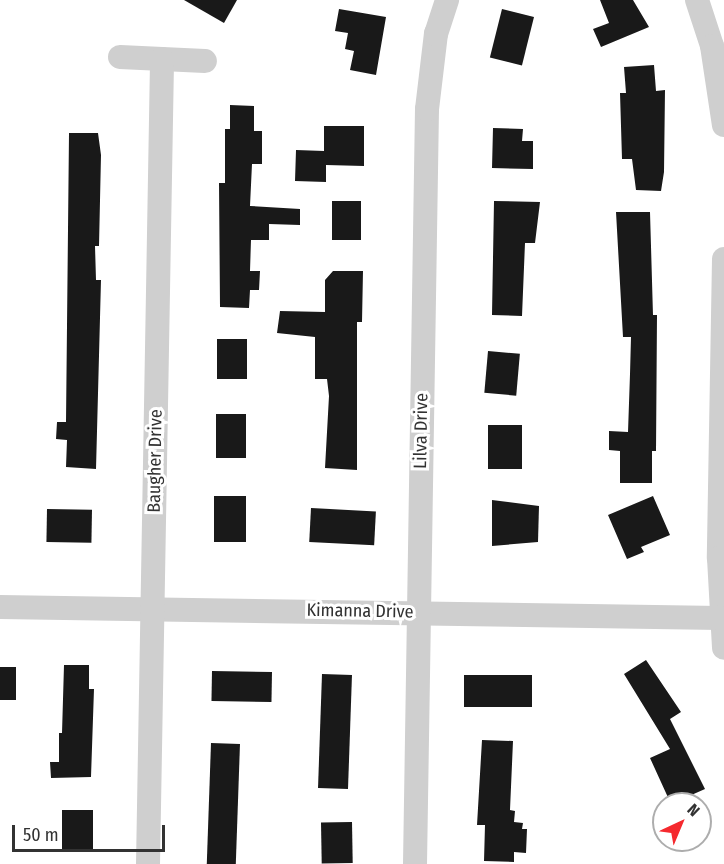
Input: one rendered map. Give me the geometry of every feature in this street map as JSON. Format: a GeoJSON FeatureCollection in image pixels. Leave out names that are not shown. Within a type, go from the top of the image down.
{"type":"FeatureCollection","features":[{"type":"Feature","properties":{"kind":"street","name":"Lilva Drive"},"geometry":{"type":"LineString","coordinates":[[415,864],[417,612],[427,109],[436,34],[447,0]]}},
{"type":"Feature","properties":{"kind":"street"},"geometry":{"type":"LineString","coordinates":[[697,0],[712,46],[724,125]]}},
{"type":"Feature","properties":{"kind":"street"},"geometry":{"type":"LineString","coordinates":[[120,57],[205,61]]}},
{"type":"Feature","properties":{"kind":"street","name":"Baugher Drive"},"geometry":{"type":"LineString","coordinates":[[148,864],[162,58]]}},
{"type":"Feature","properties":{"kind":"street"},"geometry":{"type":"LineString","coordinates":[[724,259],[720,618],[724,648]]}},
{"type":"Feature","properties":{"kind":"street","name":"Kimanna Drive"},"geometry":{"type":"LineString","coordinates":[[0,607],[720,618]]}},
{"type":"Feature","properties":{"kind":"building"},"geometry":{"type":"Polygon","coordinates":[[[184,0],[237,0],[224,23],[184,0]]]}},
{"type":"Feature","properties":{"kind":"building"},"geometry":{"type":"Polygon","coordinates":[[[600,0],[633,0],[649,27],[601,47],[593,29],[609,23],[600,0]]]}},
{"type":"Feature","properties":{"kind":"building"},"geometry":{"type":"Polygon","coordinates":[[[339,9],[386,17],[376,75],[350,70],[354,51],[345,49],[348,33],[335,31],[339,9]]]}},
{"type":"Feature","properties":{"kind":"building"},"geometry":{"type":"Polygon","coordinates":[[[502,9],[534,17],[522,65],[490,58],[502,9]]]}},
{"type":"Feature","properties":{"kind":"building"},"geometry":{"type":"Polygon","coordinates":[[[654,65],[656,91],[665,90],[664,172],[661,191],[636,190],[632,159],[622,159],[620,93],[626,93],[624,67],[654,65]]]}},
{"type":"Feature","properties":{"kind":"building"},"geometry":{"type":"Polygon","coordinates":[[[230,105],[254,106],[254,131],[262,131],[262,164],[252,164],[250,206],[300,209],[300,225],[269,224],[269,240],[251,240],[250,271],[260,271],[259,290],[250,290],[249,308],[220,307],[219,183],[225,183],[225,129],[230,129],[230,105]]]}},
{"type":"Feature","properties":{"kind":"building"},"geometry":{"type":"Polygon","coordinates":[[[324,126],[364,126],[364,166],[326,165],[326,182],[295,181],[296,150],[324,151],[324,126]]]}},
{"type":"Feature","properties":{"kind":"building"},"geometry":{"type":"Polygon","coordinates":[[[493,128],[523,129],[522,141],[533,141],[533,169],[492,168],[493,128]]]}},
{"type":"Feature","properties":{"kind":"building"},"geometry":{"type":"Polygon","coordinates":[[[69,133],[98,133],[101,155],[99,246],[95,246],[96,280],[101,280],[96,469],[66,467],[67,440],[56,439],[57,422],[66,422],[69,133]]]}},
{"type":"Feature","properties":{"kind":"building"},"geometry":{"type":"Polygon","coordinates":[[[332,201],[361,201],[361,240],[332,240],[332,201]]]}},
{"type":"Feature","properties":{"kind":"building"},"geometry":{"type":"Polygon","coordinates":[[[494,201],[540,202],[535,243],[525,243],[522,316],[492,315],[494,201]]]}},
{"type":"Feature","properties":{"kind":"building"},"geometry":{"type":"Polygon","coordinates":[[[616,212],[650,212],[653,315],[657,315],[656,451],[652,451],[652,483],[620,483],[620,451],[609,450],[609,431],[628,432],[630,374],[631,337],[623,337],[616,212]]]}},
{"type":"Feature","properties":{"kind":"building"},"geometry":{"type":"Polygon","coordinates":[[[333,271],[363,271],[362,322],[357,322],[357,470],[325,468],[329,396],[327,379],[315,379],[315,337],[277,333],[280,311],[325,312],[325,280],[333,271]]]}},
{"type":"Feature","properties":{"kind":"building"},"geometry":{"type":"Polygon","coordinates":[[[217,339],[247,339],[247,379],[217,379],[217,339]]]}},
{"type":"Feature","properties":{"kind":"building"},"geometry":{"type":"Polygon","coordinates":[[[488,351],[520,354],[516,396],[484,393],[488,351]]]}},
{"type":"Feature","properties":{"kind":"building"},"geometry":{"type":"Polygon","coordinates":[[[216,414],[246,414],[246,458],[216,458],[216,414]]]}},
{"type":"Feature","properties":{"kind":"building"},"geometry":{"type":"Polygon","coordinates":[[[488,425],[522,425],[522,469],[488,469],[488,425]]]}},
{"type":"Feature","properties":{"kind":"building"},"geometry":{"type":"Polygon","coordinates":[[[214,496],[246,496],[246,542],[214,542],[214,496]]]}},
{"type":"Feature","properties":{"kind":"building"},"geometry":{"type":"Polygon","coordinates":[[[653,496],[670,535],[641,547],[644,552],[627,559],[608,515],[653,496]]]}},
{"type":"Feature","properties":{"kind":"building"},"geometry":{"type":"Polygon","coordinates":[[[492,500],[539,506],[538,542],[492,546],[492,500]]]}},
{"type":"Feature","properties":{"kind":"building"},"geometry":{"type":"Polygon","coordinates":[[[311,508],[376,511],[374,545],[309,542],[311,508]]]}},
{"type":"Feature","properties":{"kind":"building"},"geometry":{"type":"Polygon","coordinates":[[[47,509],[92,510],[91,543],[46,542],[47,509]]]}},
{"type":"Feature","properties":{"kind":"building"},"geometry":{"type":"Polygon","coordinates":[[[646,660],[681,712],[670,719],[705,789],[698,792],[666,792],[650,758],[670,749],[624,674],[646,660]]]}},
{"type":"Feature","properties":{"kind":"building"},"geometry":{"type":"Polygon","coordinates":[[[64,665],[89,665],[89,689],[94,689],[91,777],[51,778],[50,762],[59,762],[64,665]]]}},
{"type":"Feature","properties":{"kind":"building"},"geometry":{"type":"Polygon","coordinates":[[[0,667],[16,667],[16,700],[0,700],[0,667]]]}},
{"type":"Feature","properties":{"kind":"building"},"geometry":{"type":"Polygon","coordinates":[[[212,671],[272,672],[271,702],[211,701],[212,671]]]}},
{"type":"Feature","properties":{"kind":"building"},"geometry":{"type":"Polygon","coordinates":[[[322,674],[352,675],[348,789],[318,788],[322,674]]]}},
{"type":"Feature","properties":{"kind":"building"},"geometry":{"type":"Polygon","coordinates":[[[464,675],[532,675],[532,707],[464,707],[464,675]]]}},
{"type":"Feature","properties":{"kind":"building"},"geometry":{"type":"Polygon","coordinates":[[[482,740],[513,741],[510,810],[515,811],[514,822],[523,823],[522,829],[527,829],[526,853],[514,852],[514,862],[484,861],[485,825],[477,825],[482,740]]]}},
{"type":"Feature","properties":{"kind":"building"},"geometry":{"type":"Polygon","coordinates":[[[211,743],[240,744],[236,864],[207,864],[211,743]]]}},
{"type":"Feature","properties":{"kind":"building"},"geometry":{"type":"Polygon","coordinates":[[[62,810],[93,810],[93,850],[62,850],[62,810]]]}},
{"type":"Feature","properties":{"kind":"building"},"geometry":{"type":"Polygon","coordinates":[[[352,822],[353,863],[322,864],[321,823],[352,822]]]}}]}
